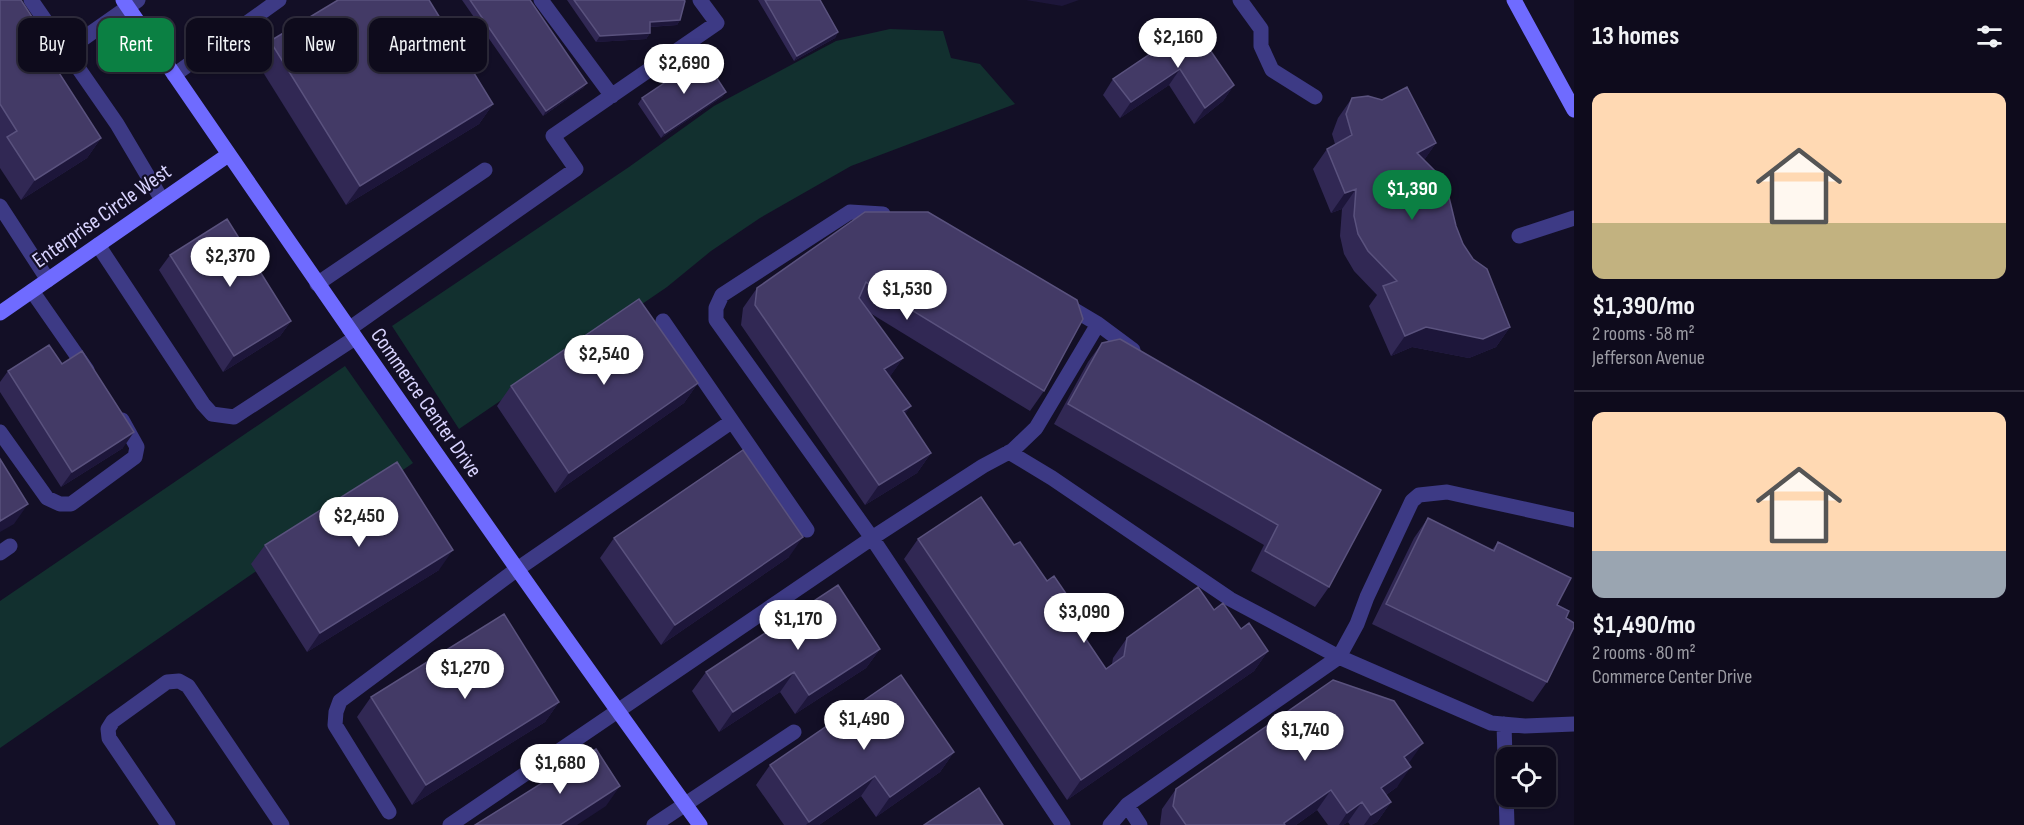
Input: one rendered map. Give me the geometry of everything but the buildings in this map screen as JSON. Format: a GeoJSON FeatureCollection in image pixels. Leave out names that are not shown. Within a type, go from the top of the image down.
{"type":"FeatureCollection","features":[{"type":"Feature","properties":{"kind":"street"},"geometry":{"type":"LineString","coordinates":[[1514,0],[1574,110]]}},
{"type":"Feature","properties":{"kind":"street","name":"Commerce Center Drive"},"geometry":{"type":"LineString","coordinates":[[130,2],[174,75],[317,284],[516,570],[700,825]]}},
{"type":"Feature","properties":{"kind":"street","name":"Enterprise Circle West"},"geometry":{"type":"LineString","coordinates":[[0,313],[228,155]]}},
{"type":"Feature","properties":{"kind":"lane"},"geometry":{"type":"LineString","coordinates":[[31,0],[44,18]]}},
{"type":"Feature","properties":{"kind":"lane"},"geometry":{"type":"LineString","coordinates":[[174,75],[279,0]]}},
{"type":"Feature","properties":{"kind":"lane"},"geometry":{"type":"LineString","coordinates":[[542,0],[612,96]]}},
{"type":"Feature","properties":{"kind":"lane"},"geometry":{"type":"LineString","coordinates":[[98,245],[203,404],[212,414],[234,417],[352,334],[576,170],[554,136],[717,23],[700,0]]}},
{"type":"Feature","properties":{"kind":"lane"},"geometry":{"type":"LineString","coordinates":[[1240,0],[1261,29],[1261,46],[1272,70],[1315,97]]}},
{"type":"Feature","properties":{"kind":"lane"},"geometry":{"type":"LineString","coordinates":[[86,36],[130,2]]}},
{"type":"Feature","properties":{"kind":"lane"},"geometry":{"type":"LineString","coordinates":[[82,72],[117,124],[162,200]]}},
{"type":"Feature","properties":{"kind":"lane"},"geometry":{"type":"LineString","coordinates":[[317,284],[485,170]]}},
{"type":"Feature","properties":{"kind":"lane"},"geometry":{"type":"LineString","coordinates":[[0,206],[48,280]]}},
{"type":"Feature","properties":{"kind":"lane"},"geometry":{"type":"LineString","coordinates":[[894,214],[850,212],[722,295],[716,308],[716,320],[872,538],[1063,825]]}},
{"type":"Feature","properties":{"kind":"lane"},"geometry":{"type":"LineString","coordinates":[[1520,236],[1574,218]]}},
{"type":"Feature","properties":{"kind":"lane"},"geometry":{"type":"LineString","coordinates":[[32,291],[93,378]]}},
{"type":"Feature","properties":{"kind":"lane"},"geometry":{"type":"LineString","coordinates":[[1054,298],[1098,324],[1148,362]]}},
{"type":"Feature","properties":{"kind":"lane"},"geometry":{"type":"LineString","coordinates":[[663,321],[807,530]]}},
{"type":"Feature","properties":{"kind":"lane"},"geometry":{"type":"LineString","coordinates":[[450,825],[872,538],[983,466],[1009,452],[1036,428],[1098,324]]}},
{"type":"Feature","properties":{"kind":"lane"},"geometry":{"type":"LineString","coordinates":[[0,432],[47,498],[60,504],[71,504],[135,457],[137,447],[129,430],[111,404]]}},
{"type":"Feature","properties":{"kind":"lane"},"geometry":{"type":"LineString","coordinates":[[389,812],[335,725],[340,700],[516,570],[731,422]]}},
{"type":"Feature","properties":{"kind":"lane"},"geometry":{"type":"LineString","coordinates":[[1009,452],[1052,478],[1230,599],[1339,657],[1491,723],[1525,726],[1574,724]]}},
{"type":"Feature","properties":{"kind":"lane"},"geometry":{"type":"LineString","coordinates":[[1110,825],[1127,806],[1339,657],[1357,624],[1366,597],[1412,501],[1419,495],[1447,492],[1574,520]]}},
{"type":"Feature","properties":{"kind":"lane"},"geometry":{"type":"LineString","coordinates":[[168,825],[109,738],[108,729],[113,721],[167,682],[179,681],[188,686],[282,825]]}},
{"type":"Feature","properties":{"kind":"lane"},"geometry":{"type":"LineString","coordinates":[[1504,724],[1507,825]]}},
{"type":"Feature","properties":{"kind":"lane"},"geometry":{"type":"LineString","coordinates":[[654,825],[794,732]]}},
{"type":"Feature","properties":{"kind":"lane"},"geometry":{"type":"LineString","coordinates":[[1127,806],[1140,825]]}},
{"type":"Feature","properties":{"kind":"green space"},"geometry":{"type":"Polygon","coordinates":[[[890,29],[943,31],[951,58],[980,64],[1015,104],[851,166],[760,218],[711,251],[667,287],[459,429],[392,326],[629,167],[714,106],[836,41],[890,29]]]}},
{"type":"Feature","properties":{"kind":"green space"},"geometry":{"type":"Polygon","coordinates":[[[345,366],[413,463],[0,748],[0,601],[345,366]]]}}]}
